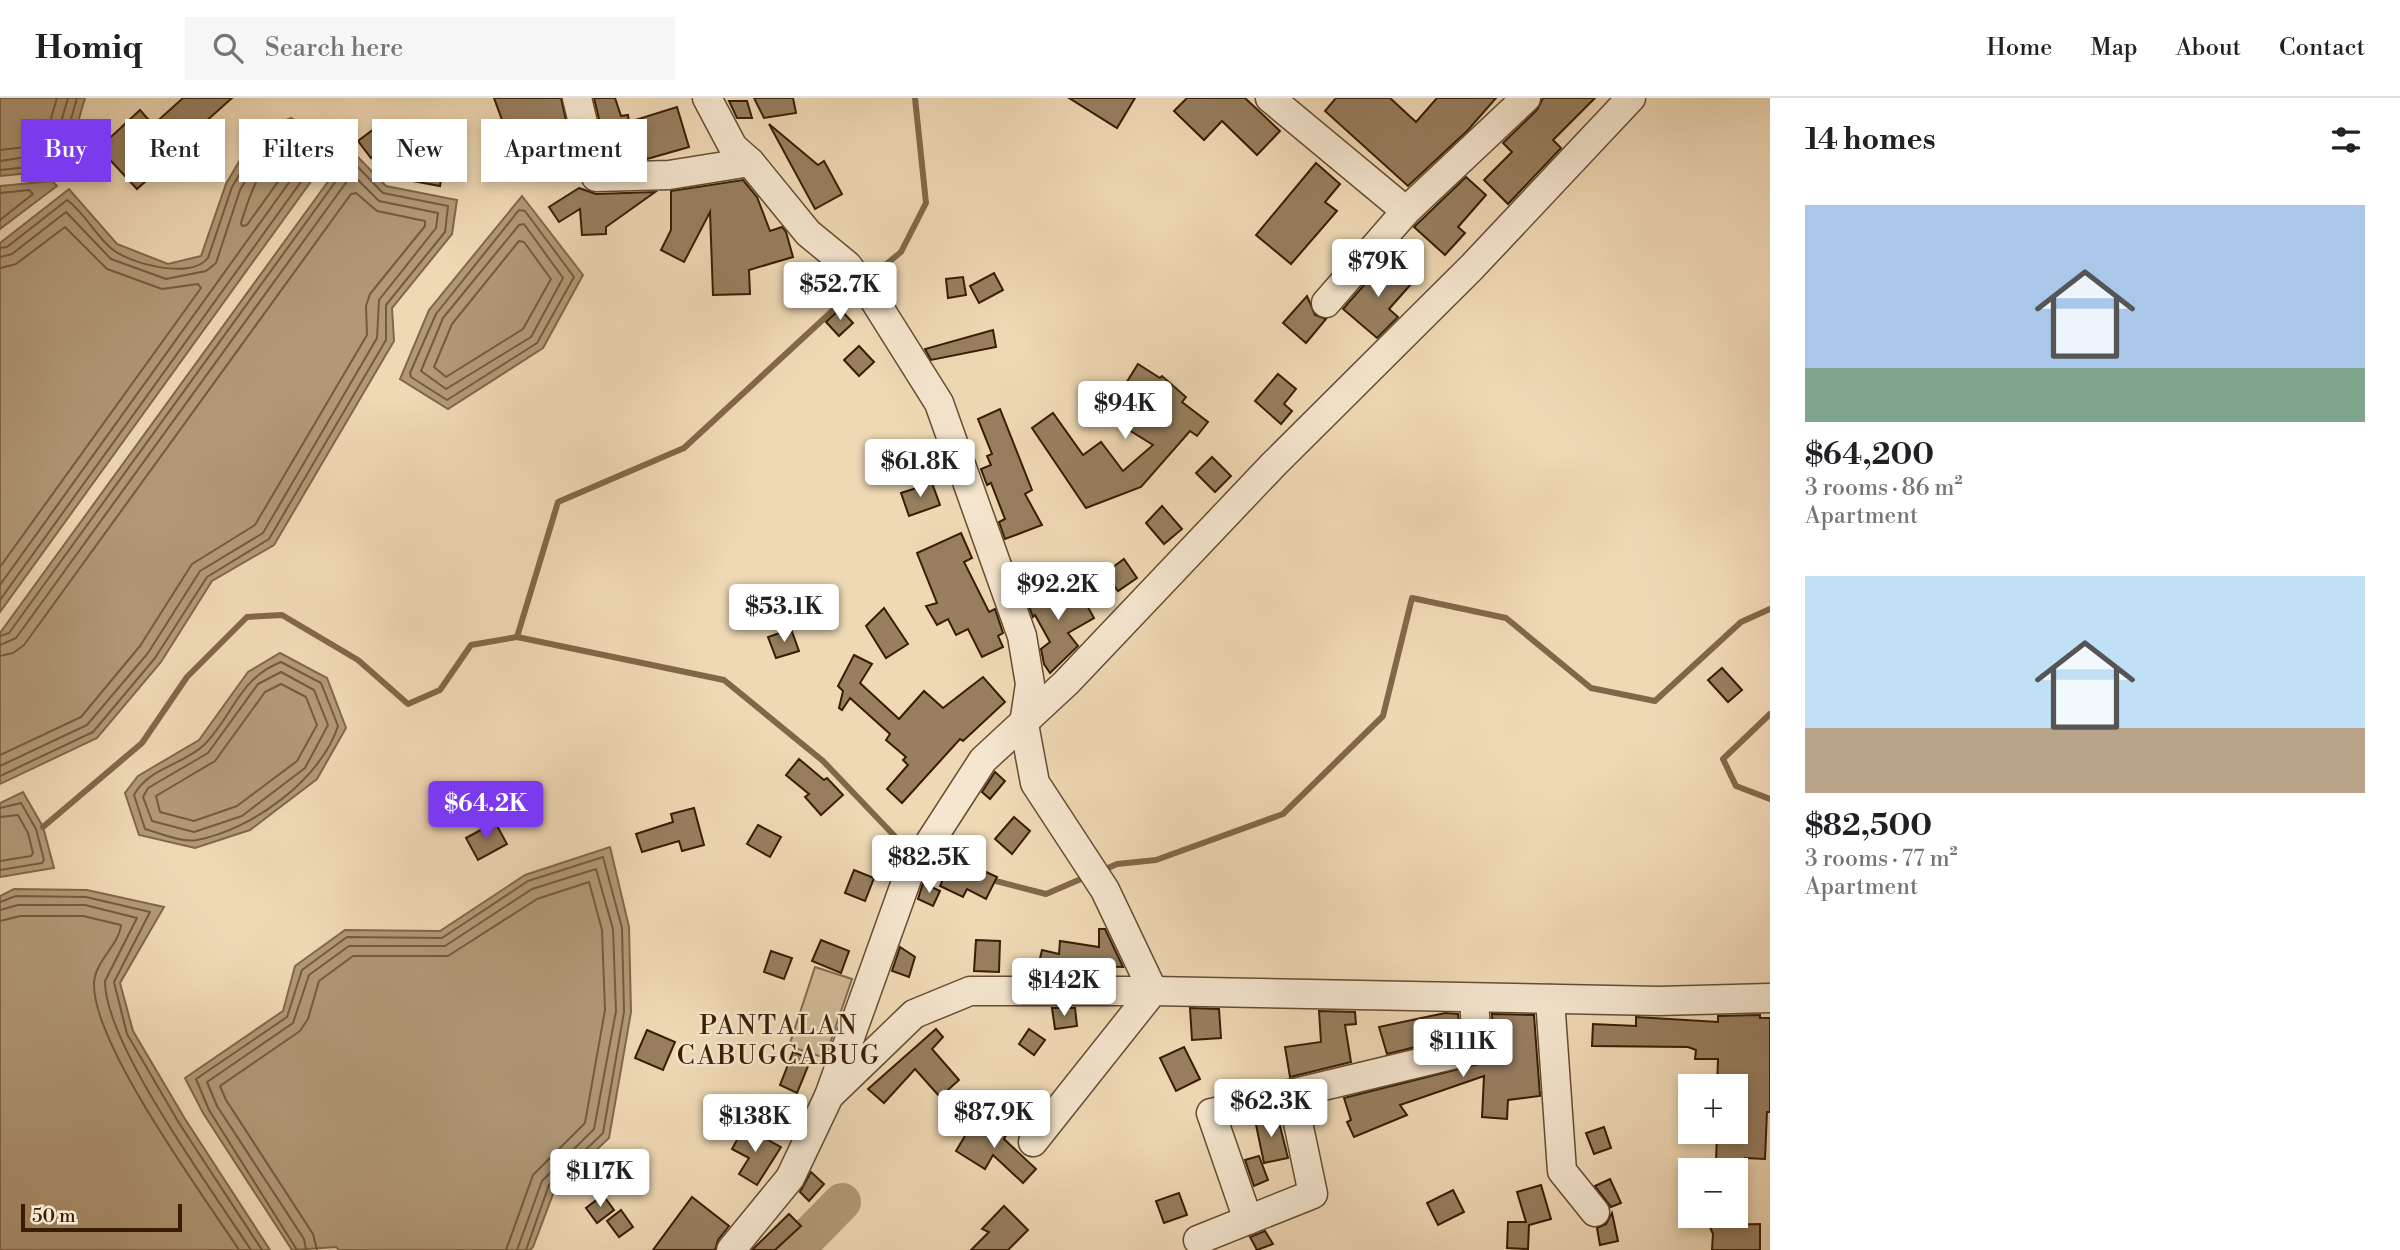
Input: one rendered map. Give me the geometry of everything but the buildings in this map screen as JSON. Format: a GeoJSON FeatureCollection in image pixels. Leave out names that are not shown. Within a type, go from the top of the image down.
{"type":"FeatureCollection","features":[{"type":"Feature","properties":{"kind":"street"},"geometry":{"type":"LineString","coordinates":[[577,98],[596,177],[668,176],[750,162]]}},
{"type":"Feature","properties":{"kind":"street"},"geometry":{"type":"LineString","coordinates":[[707,98],[733,146],[750,162],[808,233],[847,265],[873,298],[939,402],[991,542],[1022,636],[1030,684],[1024,724],[1034,783],[1105,890],[1153,991]]}},
{"type":"Feature","properties":{"kind":"street"},"geometry":{"type":"LineString","coordinates":[[1270,98],[1406,211]]}},
{"type":"Feature","properties":{"kind":"street"},"geometry":{"type":"LineString","coordinates":[[1326,303],[1406,211],[1526,98]]}},
{"type":"Feature","properties":{"kind":"street"},"geometry":{"type":"LineString","coordinates":[[731,1250],[790,1178],[829,1096],[908,876],[983,760],[1024,724],[1273,465],[1472,267],[1631,98]]}},
{"type":"Feature","properties":{"kind":"street"},"geometry":{"type":"LineString","coordinates":[[829,1096],[915,1014],[971,991],[1153,991],[1659,1001],[1770,998]]}},
{"type":"Feature","properties":{"kind":"street"},"geometry":{"type":"LineString","coordinates":[[1033,1142],[1153,991]]}},
{"type":"Feature","properties":{"kind":"street"},"geometry":{"type":"LineString","coordinates":[[1248,1220],[1211,1113],[1477,1049],[1474,998]]}},
{"type":"Feature","properties":{"kind":"street"},"geometry":{"type":"LineString","coordinates":[[1550,999],[1562,1171],[1595,1212]]}},
{"type":"Feature","properties":{"kind":"street"},"geometry":{"type":"LineString","coordinates":[[1198,1240],[1313,1194],[1292,1094]]}},
{"type":"Feature","properties":{"kind":"shaded area"},"geometry":{"type":"Polygon","coordinates":[[[815,967],[852,979],[825,1058],[789,1046],[815,967]]]}},
{"type":"Feature","properties":{"kind":"water"},"geometry":{"type":"Polygon","coordinates":[[[0,98],[85,98],[79,119],[21,119],[21,174],[0,176],[0,98]]]}},
{"type":"Feature","properties":{"kind":"water"},"geometry":{"type":"Polygon","coordinates":[[[358,157],[372,172],[372,182],[457,200],[452,234],[392,308],[394,341],[274,545],[212,581],[161,662],[97,738],[0,784],[0,633],[328,182],[358,182],[358,157]]]}},
{"type":"Feature","properties":{"kind":"water"},"geometry":{"type":"Polygon","coordinates":[[[239,162],[239,182],[311,182],[0,612],[0,243],[69,189],[117,244],[168,264],[201,256],[226,184],[239,162]]]}},
{"type":"Feature","properties":{"kind":"water"},"geometry":{"type":"Polygon","coordinates":[[[53,182],[57,186],[0,229],[0,186],[53,182]]]}},
{"type":"Feature","properties":{"kind":"water"},"geometry":{"type":"Polygon","coordinates":[[[522,196],[583,275],[543,348],[448,409],[400,379],[429,310],[522,196]]]}},
{"type":"Feature","properties":{"kind":"water"},"geometry":{"type":"Polygon","coordinates":[[[280,653],[327,678],[346,728],[317,779],[250,830],[195,848],[139,835],[125,793],[138,776],[199,740],[248,672],[280,653]]]}},
{"type":"Feature","properties":{"kind":"water"},"geometry":{"type":"Polygon","coordinates":[[[23,792],[43,827],[54,868],[0,877],[0,803],[23,792]]]}},
{"type":"Feature","properties":{"kind":"water"},"geometry":{"type":"Polygon","coordinates":[[[610,847],[629,927],[631,1012],[609,1138],[555,1189],[533,1247],[530,1250],[339,1250],[336,1247],[292,1250],[203,1113],[185,1078],[283,1011],[295,966],[345,930],[440,931],[525,875],[610,847]]]}},
{"type":"Feature","properties":{"kind":"water"},"geometry":{"type":"Polygon","coordinates":[[[14,889],[87,890],[164,907],[120,983],[133,1031],[185,1119],[270,1250],[0,1250],[0,896],[14,889]]]}},
{"type":"Feature","properties":{"kind":"waterway"},"geometry":{"type":"LineString","coordinates":[[867,280],[901,252],[926,203],[915,98]]}},
{"type":"Feature","properties":{"kind":"waterway"},"geometry":{"type":"LineString","coordinates":[[517,637],[558,502],[684,448],[856,289]]}},
{"type":"Feature","properties":{"kind":"waterway"},"geometry":{"type":"LineString","coordinates":[[1101,871],[1117,864],[1156,860],[1283,814],[1383,716],[1412,598],[1506,618],[1591,688],[1655,701],[1741,622],[1770,609]]}},
{"type":"Feature","properties":{"kind":"waterway"},"geometry":{"type":"LineString","coordinates":[[43,827],[142,743],[187,677],[247,617],[282,615],[358,660],[408,704],[440,690],[471,645],[517,637],[724,680],[823,761],[906,848],[916,853]]}},
{"type":"Feature","properties":{"kind":"waterway"},"geometry":{"type":"LineString","coordinates":[[1770,714],[1723,759],[1736,786],[1770,799]]}},
{"type":"Feature","properties":{"kind":"waterway"},"geometry":{"type":"LineString","coordinates":[[929,859],[954,871]]}},
{"type":"Feature","properties":{"kind":"waterway"},"geometry":{"type":"LineString","coordinates":[[988,879],[1046,894],[1088,876]]}},
{"type":"Feature","properties":{"kind":"waterway"},"geometry":{"type":"LineString","coordinates":[[795,1250],[842,1202]]}},
{"type":"Feature","properties":{"kind":"district","name":"PANTALAN CABUGCABUG"},"geometry":{"type":"Point","coordinates":[779,1040]}}]}
